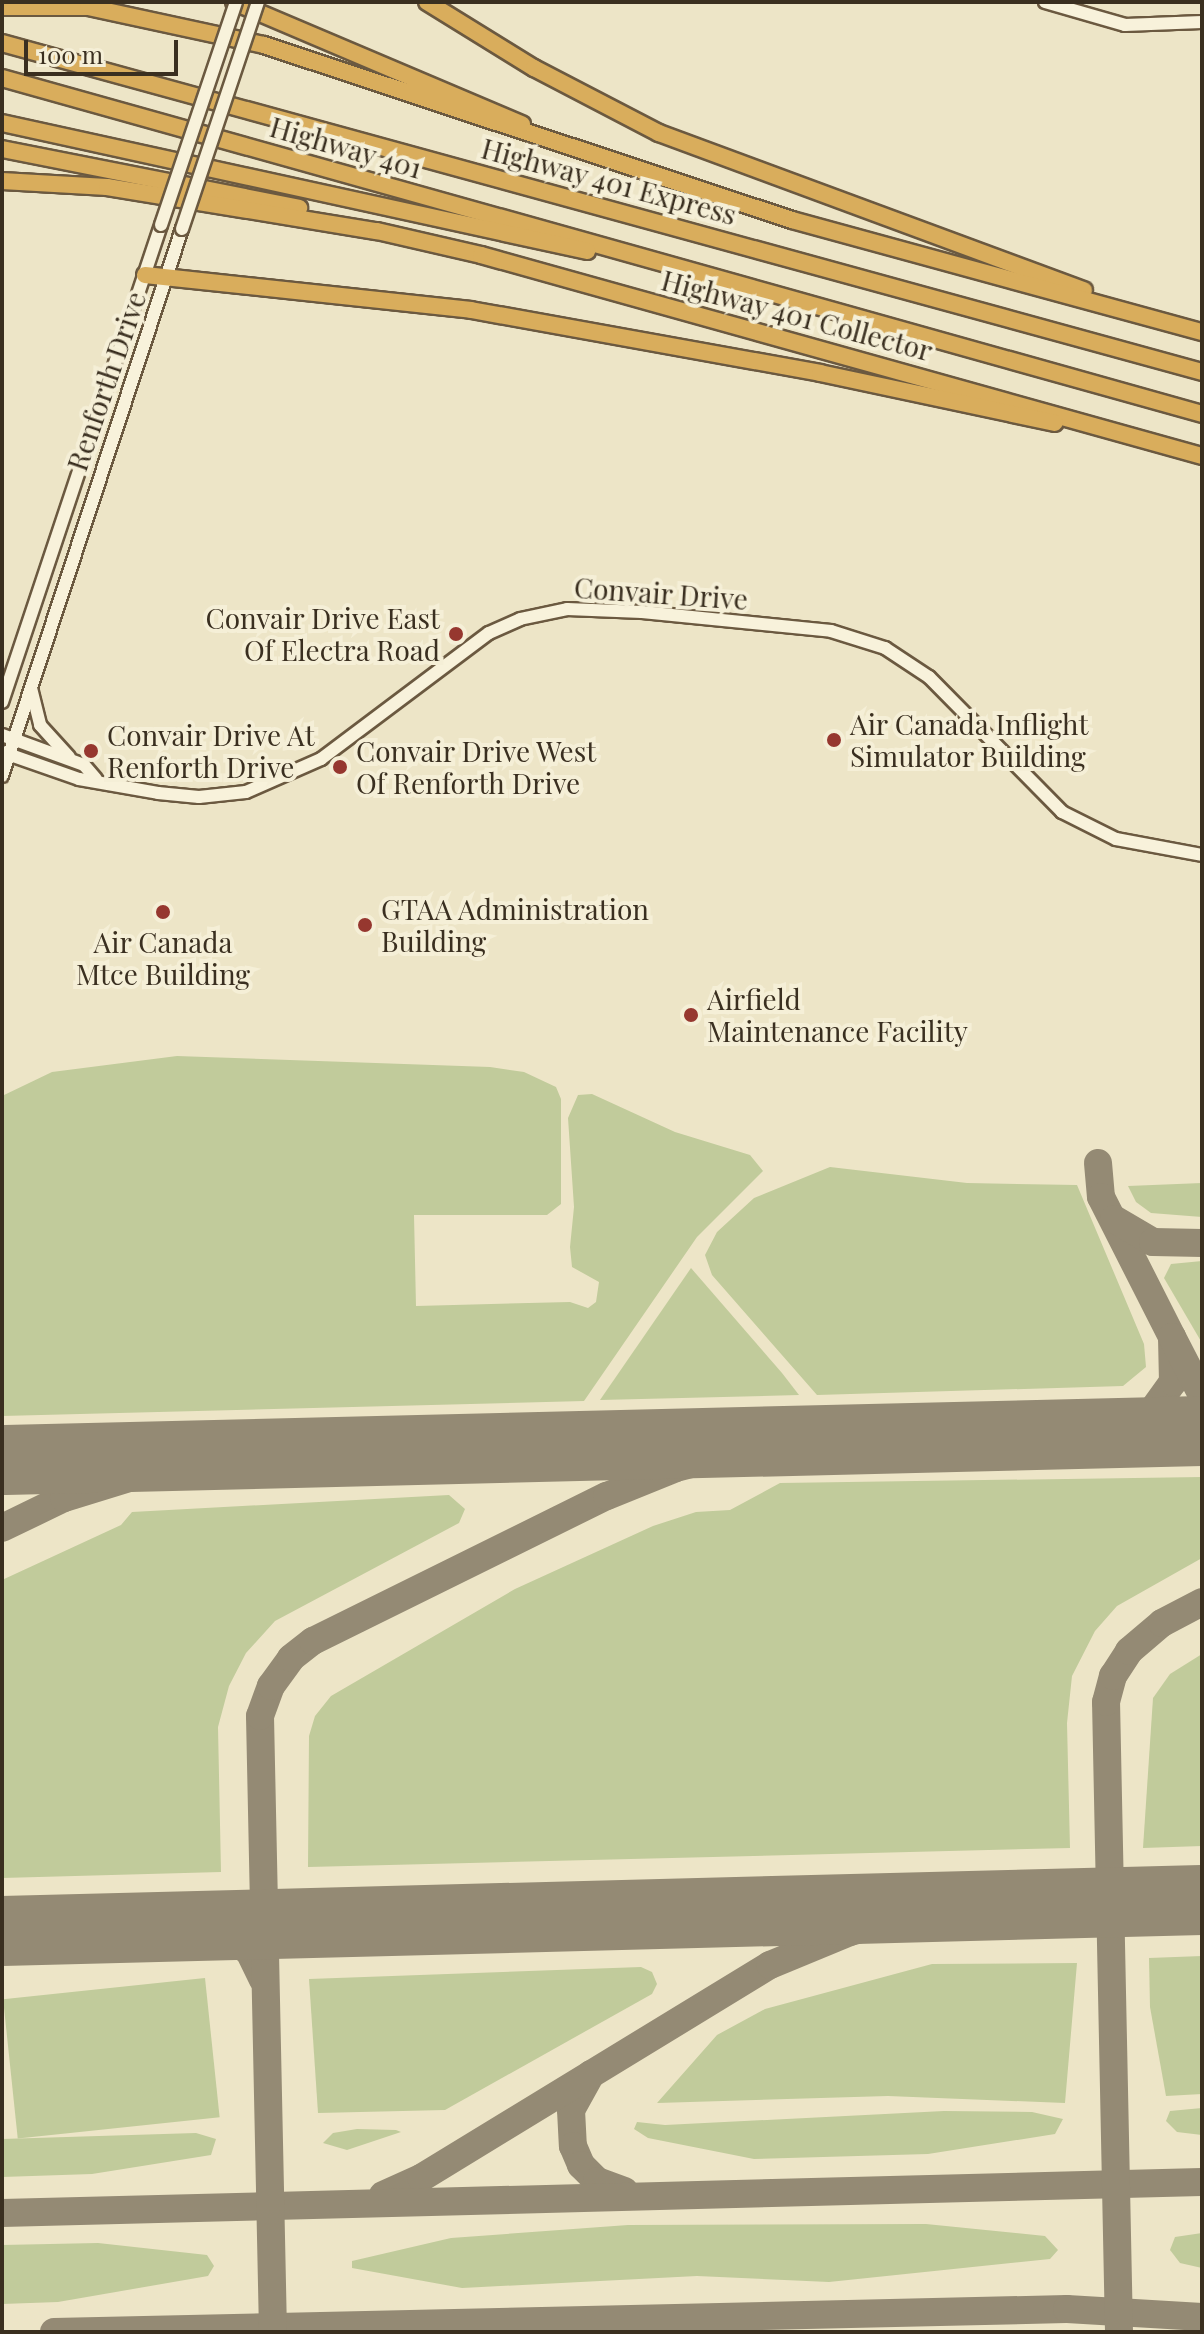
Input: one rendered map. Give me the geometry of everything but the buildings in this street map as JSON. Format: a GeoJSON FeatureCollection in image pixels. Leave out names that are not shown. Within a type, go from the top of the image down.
{"type":"FeatureCollection","features":[{"type":"Feature","properties":{"kind":"highway"},"geometry":{"type":"LineString","coordinates":[[235,2],[631,169]]}},
{"type":"Feature","properties":{"kind":"highway"},"geometry":{"type":"LineString","coordinates":[[427,2],[579,93],[673,139],[1160,320]]}},
{"type":"Feature","properties":{"kind":"highway"},"geometry":{"type":"LineString","coordinates":[[2,7],[88,7],[264,45],[792,220],[1202,332]]}},
{"type":"Feature","properties":{"kind":"highway","name":"Highway 401 Express"},"geometry":{"type":"LineString","coordinates":[[2,43],[1202,372]]}},
{"type":"Feature","properties":{"kind":"highway","name":"Highway 401"},"geometry":{"type":"LineString","coordinates":[[2,78],[675,267]]}},
{"type":"Feature","properties":{"kind":"highway"},"geometry":{"type":"LineString","coordinates":[[2,123],[531,241],[675,267],[1202,414]]}},
{"type":"Feature","properties":{"kind":"highway"},"geometry":{"type":"LineString","coordinates":[[2,149],[166,179],[377,231]]}},
{"type":"Feature","properties":{"kind":"highway"},"geometry":{"type":"LineString","coordinates":[[2,181],[107,187],[377,231]]}},
{"type":"Feature","properties":{"kind":"highway","name":"Highway 401 Collector"},"geometry":{"type":"LineString","coordinates":[[377,231],[481,255],[1202,456]]}},
{"type":"Feature","properties":{"kind":"highway"},"geometry":{"type":"LineString","coordinates":[[145,275],[539,322],[1152,441]]}},
{"type":"Feature","properties":{"kind":"main road","name":"Renforth Drive"},"geometry":{"type":"LineString","coordinates":[[2,702],[235,2]]}},
{"type":"Feature","properties":{"kind":"main road","name":"Renforth Drive"},"geometry":{"type":"LineString","coordinates":[[2,776],[8,738],[30,685],[258,2]]}},
{"type":"Feature","properties":{"kind":"main road"},"geometry":{"type":"LineString","coordinates":[[1045,2],[1125,25],[1202,22]]}},
{"type":"Feature","properties":{"kind":"main road","name":"Convair Drive"},"geometry":{"type":"LineString","coordinates":[[6,754],[79,779],[96,779],[199,797],[246,792],[321,759],[489,633],[545,613],[590,608],[831,631],[863,639],[929,677],[1032,787],[1069,816],[1128,843],[1202,855]]}},
{"type":"Feature","properties":{"kind":"main road"},"geometry":{"type":"LineString","coordinates":[[30,685],[40,725],[72,761]]}},
{"type":"Feature","properties":{"kind":"main road","name":"Convair Drive"},"geometry":{"type":"LineString","coordinates":[[8,738],[72,761],[96,779]]}},
{"type":"Feature","properties":{"kind":"green space"},"geometry":{"type":"Polygon","coordinates":[[[177,1056],[490,1067],[524,1072],[556,1087],[561,1099],[561,1204],[547,1215],[414,1215],[416,1306],[570,1302],[588,1308],[596,1302],[599,1282],[572,1267],[570,1247],[574,1207],[568,1118],[578,1095],[592,1094],[675,1132],[750,1155],[763,1171],[697,1237],[584,1401],[2,1416],[2,1096],[52,1072],[177,1056]]]}},
{"type":"Feature","properties":{"kind":"green space"},"geometry":{"type":"Polygon","coordinates":[[[830,1167],[967,1183],[1077,1185],[1144,1344],[1146,1367],[1123,1386],[817,1395],[712,1275],[705,1255],[717,1232],[754,1198],[830,1167]]]}},
{"type":"Feature","properties":{"kind":"green space"},"geometry":{"type":"Polygon","coordinates":[[[1202,1183],[1202,1217],[1151,1213],[1136,1202],[1128,1186],[1202,1183]]]}},
{"type":"Feature","properties":{"kind":"green space"},"geometry":{"type":"Polygon","coordinates":[[[1202,1261],[1202,1343],[1164,1278],[1171,1264],[1202,1261]]]}},
{"type":"Feature","properties":{"kind":"green space"},"geometry":{"type":"Polygon","coordinates":[[[691,1268],[782,1373],[799,1395],[600,1400],[691,1268]]]}},
{"type":"Feature","properties":{"kind":"green space"},"geometry":{"type":"Polygon","coordinates":[[[1202,1477],[1202,1558],[1117,1606],[1095,1631],[1072,1676],[1067,1723],[1070,1848],[308,1867],[309,1736],[315,1716],[331,1696],[515,1589],[653,1526],[696,1512],[730,1510],[780,1483],[1202,1477]]]}},
{"type":"Feature","properties":{"kind":"green space"},"geometry":{"type":"Polygon","coordinates":[[[449,1495],[465,1509],[459,1523],[275,1621],[246,1653],[229,1686],[218,1727],[221,1872],[2,1878],[2,1580],[121,1525],[132,1512],[449,1495]]]}},
{"type":"Feature","properties":{"kind":"green space"},"geometry":{"type":"Polygon","coordinates":[[[1202,1654],[1202,1846],[1143,1848],[1153,1698],[1170,1674],[1202,1654]]]}},
{"type":"Feature","properties":{"kind":"green space"},"geometry":{"type":"Polygon","coordinates":[[[1202,1956],[1202,2094],[1166,2096],[1150,2007],[1149,1958],[1202,1956]]]}},
{"type":"Feature","properties":{"kind":"green space"},"geometry":{"type":"Polygon","coordinates":[[[1077,1963],[1065,2103],[888,2096],[657,2103],[717,2035],[765,2009],[932,1964],[1077,1963]]]}},
{"type":"Feature","properties":{"kind":"green space"},"geometry":{"type":"Polygon","coordinates":[[[641,1967],[652,1972],[657,1984],[652,1994],[445,2110],[318,2113],[309,1979],[641,1967]]]}},
{"type":"Feature","properties":{"kind":"green space"},"geometry":{"type":"Polygon","coordinates":[[[205,1978],[220,2117],[18,2138],[3,1999],[205,1978]]]}},
{"type":"Feature","properties":{"kind":"green space"},"geometry":{"type":"Polygon","coordinates":[[[1202,2108],[1202,2135],[1177,2132],[1166,2121],[1170,2111],[1202,2108]]]}},
{"type":"Feature","properties":{"kind":"green space"},"geometry":{"type":"Polygon","coordinates":[[[944,2111],[1032,2112],[1063,2119],[1055,2134],[928,2154],[754,2159],[648,2138],[634,2129],[637,2122],[665,2125],[944,2111]]]}},
{"type":"Feature","properties":{"kind":"green space"},"geometry":{"type":"Polygon","coordinates":[[[357,2129],[401,2132],[347,2150],[323,2143],[333,2133],[357,2129]]]}},
{"type":"Feature","properties":{"kind":"green space"},"geometry":{"type":"Polygon","coordinates":[[[196,2133],[216,2139],[211,2155],[92,2174],[2,2177],[2,2139],[196,2133]]]}},
{"type":"Feature","properties":{"kind":"green space"},"geometry":{"type":"Polygon","coordinates":[[[926,2224],[1045,2236],[1058,2250],[1050,2259],[829,2282],[697,2276],[462,2288],[352,2268],[352,2261],[451,2238],[628,2225],[926,2224]]]}},
{"type":"Feature","properties":{"kind":"green space"},"geometry":{"type":"Polygon","coordinates":[[[1202,2233],[1202,2268],[1180,2263],[1170,2250],[1175,2237],[1202,2233]]]}},
{"type":"Feature","properties":{"kind":"green space"},"geometry":{"type":"Polygon","coordinates":[[[98,2243],[207,2255],[214,2266],[208,2276],[58,2302],[2,2304],[2,2245],[98,2243]]]}},
{"type":"Feature","properties":{"kind":"taxiway"},"geometry":{"type":"LineString","coordinates":[[1098,1163],[1101,1197],[1172,1337]]}},
{"type":"Feature","properties":{"kind":"taxiway"},"geometry":{"type":"LineString","coordinates":[[1114,1219],[1153,1242],[1202,1243]]}},
{"type":"Feature","properties":{"kind":"taxiway"},"geometry":{"type":"LineString","coordinates":[[1016,1433],[1116,1430],[1147,1418],[1173,1382],[1172,1337],[1202,1395]]}},
{"type":"Feature","properties":{"kind":"taxiway"},"geometry":{"type":"LineString","coordinates":[[273,2332],[260,1716],[271,1686],[291,1658],[313,1641],[607,1496],[676,1468],[784,1440]]}},
{"type":"Feature","properties":{"kind":"taxiway"},"geometry":{"type":"LineString","coordinates":[[2,1528],[64,1498],[165,1467],[326,1452]]}},
{"type":"Feature","properties":{"kind":"taxiway"},"geometry":{"type":"LineString","coordinates":[[1119,2332],[1106,1702],[1113,1676],[1129,1651],[1162,1623],[1202,1602]]}},
{"type":"Feature","properties":{"kind":"taxiway"},"geometry":{"type":"LineString","coordinates":[[383,2195],[421,2178],[770,1965],[850,1932],[940,1907]]}},
{"type":"Feature","properties":{"kind":"taxiway"},"geometry":{"type":"LineString","coordinates":[[208,1926],[249,1951],[263,1980]]}},
{"type":"Feature","properties":{"kind":"taxiway"},"geometry":{"type":"LineString","coordinates":[[591,2074],[571,2110],[573,2146],[581,2165],[597,2181],[624,2191]]}},
{"type":"Feature","properties":{"kind":"taxiway"},"geometry":{"type":"LineString","coordinates":[[2,2213],[1202,2182]]}},
{"type":"Feature","properties":{"kind":"taxiway"},"geometry":{"type":"LineString","coordinates":[[54,2332],[1067,2309],[1202,2317]]}},
{"type":"Feature","properties":{"kind":"runway"},"geometry":{"type":"LineString","coordinates":[[5,1460],[1202,1431]]}},
{"type":"Feature","properties":{"kind":"runway"},"geometry":{"type":"LineString","coordinates":[[2,1931],[1202,1900]]}},
{"type":"Feature","properties":{"kind":"place","name":"Convair Drive East Of Electra Road"},"geometry":{"type":"Point","coordinates":[456,634]}},
{"type":"Feature","properties":{"kind":"place","name":"Air Canada Inflight Simulator Building"},"geometry":{"type":"Point","coordinates":[834,740]}},
{"type":"Feature","properties":{"kind":"place","name":"Convair Drive At Renforth Drive"},"geometry":{"type":"Point","coordinates":[91,751]}},
{"type":"Feature","properties":{"kind":"place","name":"Convair Drive West Of Renforth Drive"},"geometry":{"type":"Point","coordinates":[340,767]}},
{"type":"Feature","properties":{"kind":"place","name":"Air Canada Mtce Building"},"geometry":{"type":"Point","coordinates":[163,912]}},
{"type":"Feature","properties":{"kind":"place","name":"GTAA Administration Building"},"geometry":{"type":"Point","coordinates":[365,925]}},
{"type":"Feature","properties":{"kind":"place","name":"Airfield Maintenance Facility"},"geometry":{"type":"Point","coordinates":[691,1015]}}]}
